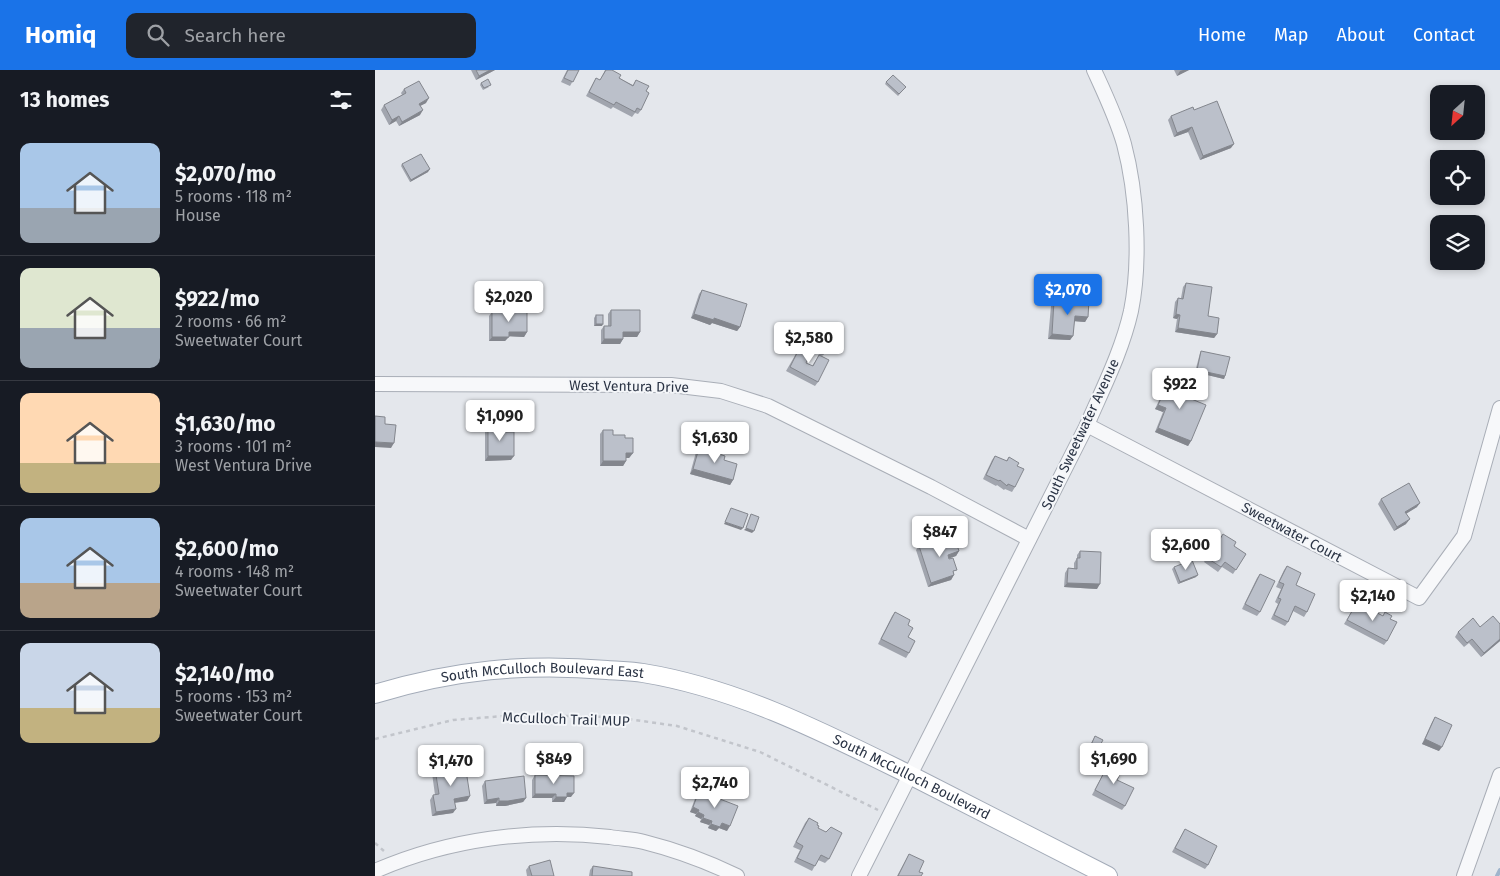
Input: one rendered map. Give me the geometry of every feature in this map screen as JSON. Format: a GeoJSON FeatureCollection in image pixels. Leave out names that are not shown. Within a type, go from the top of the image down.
{"type":"FeatureCollection","features":[{"type":"Feature","properties":{"kind":"main road","name":"South McCulloch Boulevard East"},"geometry":{"type":"LineString","coordinates":[[375,694],[401,686],[464,672],[528,666],[586,668],[642,673],[711,689]]}},
{"type":"Feature","properties":{"kind":"main road","name":"South McCulloch Boulevard"},"geometry":{"type":"LineString","coordinates":[[711,689],[766,707],[819,730],[1108,876]]}},
{"type":"Feature","properties":{"kind":"street","name":"South Sweetwater Avenue"},"geometry":{"type":"LineString","coordinates":[[859,876],[1087,425],[1115,361],[1131,312],[1137,274],[1133,187],[1124,144],[1111,106],[1094,70]]}},
{"type":"Feature","properties":{"kind":"street","name":"West Ventura Drive"},"geometry":{"type":"LineString","coordinates":[[375,384],[671,385],[721,391],[768,406],[1029,539]]}},
{"type":"Feature","properties":{"kind":"street","name":"Sweetwater Court"},"geometry":{"type":"LineString","coordinates":[[1087,425],[1419,598],[1464,536],[1500,408]]}},
{"type":"Feature","properties":{"kind":"street"},"geometry":{"type":"LineString","coordinates":[[1464,876],[1500,775]]}},
{"type":"Feature","properties":{"kind":"street"},"geometry":{"type":"LineString","coordinates":[[375,871],[395,862],[431,851],[507,835],[577,833],[643,841],[708,862],[737,876]]}},
{"type":"Feature","properties":{"kind":"path","name":"McCulloch Trail MUP"},"geometry":{"type":"LineString","coordinates":[[375,739],[453,720],[517,715],[613,718],[677,726],[760,752],[889,816]]}},
{"type":"Feature","properties":{"kind":"building"},"geometry":{"type":"Polygon","coordinates":[[[476,70],[490,70],[479,76],[476,70]]]}},
{"type":"Feature","properties":{"kind":"building"},"geometry":{"type":"Polygon","coordinates":[[[568,70],[579,70],[573,82],[564,78],[568,70]]]}},
{"type":"Feature","properties":{"kind":"building"},"geometry":{"type":"Polygon","coordinates":[[[606,70],[612,70],[621,75],[619,78],[633,86],[636,80],[649,86],[646,91],[649,93],[641,110],[637,108],[635,112],[616,102],[614,105],[589,92],[596,78],[600,80],[606,70]]]}},
{"type":"Feature","properties":{"kind":"building"},"geometry":{"type":"Polygon","coordinates":[[[893,75],[906,87],[899,94],[886,82],[893,75]]]}},
{"type":"Feature","properties":{"kind":"building"},"geometry":{"type":"Polygon","coordinates":[[[488,79],[491,85],[484,88],[481,83],[488,79]]]}},
{"type":"Feature","properties":{"kind":"building"},"geometry":{"type":"Polygon","coordinates":[[[419,81],[429,98],[419,104],[423,110],[402,122],[399,116],[392,120],[384,105],[406,93],[404,89],[419,81]]]}},
{"type":"Feature","properties":{"kind":"building"},"geometry":{"type":"Polygon","coordinates":[[[1217,101],[1234,144],[1203,156],[1192,127],[1177,133],[1171,116],[1193,107],[1194,110],[1217,101]]]}},
{"type":"Feature","properties":{"kind":"building"},"geometry":{"type":"Polygon","coordinates":[[[421,154],[430,169],[411,180],[402,164],[421,154]]]}},
{"type":"Feature","properties":{"kind":"building"},"geometry":{"type":"Polygon","coordinates":[[[1186,283],[1212,287],[1208,316],[1219,318],[1217,334],[1178,328],[1180,315],[1176,314],[1178,298],[1183,299],[1186,283]]]}},
{"type":"Feature","properties":{"kind":"building"},"geometry":{"type":"Polygon","coordinates":[[[702,290],[747,304],[740,327],[714,318],[714,320],[694,314],[702,290]]]}},
{"type":"Feature","properties":{"kind":"building"},"geometry":{"type":"Polygon","coordinates":[[[1069,299],[1089,300],[1088,317],[1075,316],[1073,336],[1052,334],[1054,301],[1069,303],[1069,299]]]}},
{"type":"Feature","properties":{"kind":"building"},"geometry":{"type":"Polygon","coordinates":[[[611,310],[640,310],[640,332],[623,332],[623,339],[604,339],[604,326],[611,326],[611,310]]]}},
{"type":"Feature","properties":{"kind":"building"},"geometry":{"type":"Polygon","coordinates":[[[492,312],[527,312],[527,332],[509,332],[509,337],[492,337],[492,312]]]}},
{"type":"Feature","properties":{"kind":"building"},"geometry":{"type":"Polygon","coordinates":[[[596,315],[603,315],[603,324],[596,324],[596,315]]]}},
{"type":"Feature","properties":{"kind":"building"},"geometry":{"type":"Polygon","coordinates":[[[817,330],[832,338],[824,354],[809,346],[817,330]]]}},
{"type":"Feature","properties":{"kind":"building"},"geometry":{"type":"Polygon","coordinates":[[[801,345],[812,350],[806,363],[813,366],[819,355],[829,360],[818,382],[790,367],[801,345]]]}},
{"type":"Feature","properties":{"kind":"building"},"geometry":{"type":"Polygon","coordinates":[[[1201,351],[1230,357],[1225,376],[1197,370],[1201,351]]]}},
{"type":"Feature","properties":{"kind":"building"},"geometry":{"type":"Polygon","coordinates":[[[1171,376],[1194,386],[1189,398],[1206,405],[1191,441],[1158,428],[1166,408],[1158,405],[1171,376]]]}},
{"type":"Feature","properties":{"kind":"building"},"geometry":{"type":"Polygon","coordinates":[[[375,416],[385,417],[385,424],[396,425],[394,443],[375,442],[375,416]]]}},
{"type":"Feature","properties":{"kind":"building"},"geometry":{"type":"Polygon","coordinates":[[[488,426],[502,426],[502,432],[514,432],[514,456],[488,456],[488,426]]]}},
{"type":"Feature","properties":{"kind":"building"},"geometry":{"type":"Polygon","coordinates":[[[603,430],[613,430],[613,435],[625,435],[625,438],[633,438],[633,453],[626,453],[626,461],[603,461],[603,430]]]}},
{"type":"Feature","properties":{"kind":"building"},"geometry":{"type":"Polygon","coordinates":[[[713,447],[721,450],[719,454],[725,456],[724,460],[737,464],[733,480],[693,469],[699,448],[712,451],[713,447]]]}},
{"type":"Feature","properties":{"kind":"building"},"geometry":{"type":"Polygon","coordinates":[[[995,456],[1007,461],[1009,457],[1019,463],[1017,466],[1024,469],[1015,487],[1008,484],[1007,486],[1000,480],[986,475],[995,456]]]}},
{"type":"Feature","properties":{"kind":"building"},"geometry":{"type":"Polygon","coordinates":[[[1409,483],[1420,503],[1405,512],[1410,519],[1397,527],[1381,499],[1409,483]]]}},
{"type":"Feature","properties":{"kind":"building"},"geometry":{"type":"Polygon","coordinates":[[[731,508],[748,514],[743,528],[725,522],[731,508]]]}},
{"type":"Feature","properties":{"kind":"building"},"geometry":{"type":"Polygon","coordinates":[[[751,514],[759,517],[754,531],[746,528],[751,514]]]}},
{"type":"Feature","properties":{"kind":"building"},"geometry":{"type":"Polygon","coordinates":[[[1208,531],[1220,539],[1223,534],[1236,542],[1234,546],[1246,554],[1236,570],[1225,562],[1221,567],[1207,558],[1210,552],[1199,546],[1208,531]]]}},
{"type":"Feature","properties":{"kind":"building"},"geometry":{"type":"Polygon","coordinates":[[[953,534],[959,551],[948,555],[949,559],[953,558],[957,570],[953,571],[954,575],[931,583],[919,546],[953,534]]]}},
{"type":"Feature","properties":{"kind":"building"},"geometry":{"type":"Polygon","coordinates":[[[1080,551],[1101,552],[1100,584],[1067,583],[1068,568],[1077,569],[1077,558],[1080,558],[1080,551]]]}},
{"type":"Feature","properties":{"kind":"building"},"geometry":{"type":"Polygon","coordinates":[[[1192,560],[1198,575],[1180,582],[1174,567],[1192,560]]]}},
{"type":"Feature","properties":{"kind":"building"},"geometry":{"type":"Polygon","coordinates":[[[1287,566],[1301,573],[1296,585],[1315,594],[1307,612],[1295,606],[1288,622],[1274,615],[1281,599],[1278,598],[1284,584],[1279,582],[1287,566]]]}},
{"type":"Feature","properties":{"kind":"building"},"geometry":{"type":"Polygon","coordinates":[[[1260,574],[1275,581],[1260,612],[1245,604],[1260,574]]]}},
{"type":"Feature","properties":{"kind":"building"},"geometry":{"type":"Polygon","coordinates":[[[1356,604],[1383,616],[1385,612],[1392,616],[1390,619],[1397,622],[1387,641],[1347,620],[1356,604]]]}},
{"type":"Feature","properties":{"kind":"building"},"geometry":{"type":"Polygon","coordinates":[[[895,612],[910,620],[908,625],[913,628],[908,637],[915,641],[909,653],[881,639],[895,612]]]}},
{"type":"Feature","properties":{"kind":"building"},"geometry":{"type":"Polygon","coordinates":[[[1493,616],[1500,624],[1500,639],[1484,653],[1472,639],[1467,643],[1458,632],[1473,618],[1480,627],[1493,616]]]}},
{"type":"Feature","properties":{"kind":"building"},"geometry":{"type":"Polygon","coordinates":[[[1435,717],[1452,725],[1442,747],[1425,739],[1435,717]]]}},
{"type":"Feature","properties":{"kind":"building"},"geometry":{"type":"Polygon","coordinates":[[[1095,736],[1103,740],[1098,749],[1091,745],[1095,736]]]}},
{"type":"Feature","properties":{"kind":"building"},"geometry":{"type":"Polygon","coordinates":[[[1110,761],[1123,768],[1117,780],[1134,788],[1125,806],[1095,790],[1110,761]]]}},
{"type":"Feature","properties":{"kind":"building"},"geometry":{"type":"Polygon","coordinates":[[[465,764],[470,796],[454,799],[456,809],[436,812],[433,795],[439,794],[435,769],[465,764]]]}},
{"type":"Feature","properties":{"kind":"building"},"geometry":{"type":"Polygon","coordinates":[[[535,775],[574,776],[574,793],[567,793],[567,797],[556,797],[556,794],[535,794],[535,775]]]}},
{"type":"Feature","properties":{"kind":"building"},"geometry":{"type":"Polygon","coordinates":[[[524,776],[526,798],[508,801],[499,801],[499,798],[487,800],[485,781],[524,776]]]}},
{"type":"Feature","properties":{"kind":"building"},"geometry":{"type":"Polygon","coordinates":[[[699,791],[738,806],[730,826],[722,823],[720,827],[711,824],[712,821],[703,818],[704,815],[693,807],[699,791]]]}},
{"type":"Feature","properties":{"kind":"building"},"geometry":{"type":"Polygon","coordinates":[[[809,818],[818,823],[818,828],[826,832],[831,827],[842,833],[829,859],[821,855],[815,866],[797,858],[803,846],[796,842],[809,818]]]}},
{"type":"Feature","properties":{"kind":"building"},"geometry":{"type":"Polygon","coordinates":[[[1185,829],[1217,846],[1208,865],[1175,848],[1185,829]]]}},
{"type":"Feature","properties":{"kind":"building"},"geometry":{"type":"Polygon","coordinates":[[[909,854],[924,861],[919,872],[923,873],[921,876],[898,876],[909,854]]]}},
{"type":"Feature","properties":{"kind":"building"},"geometry":{"type":"Polygon","coordinates":[[[550,860],[554,876],[532,876],[529,866],[550,860]]]}},
{"type":"Feature","properties":{"kind":"building"},"geometry":{"type":"Polygon","coordinates":[[[593,866],[632,872],[632,876],[592,876],[593,866]]]}},
{"type":"Feature","properties":{"kind":"waterway"},"geometry":{"type":"LineString","coordinates":[[1497,876],[1500,870]]}}]}
